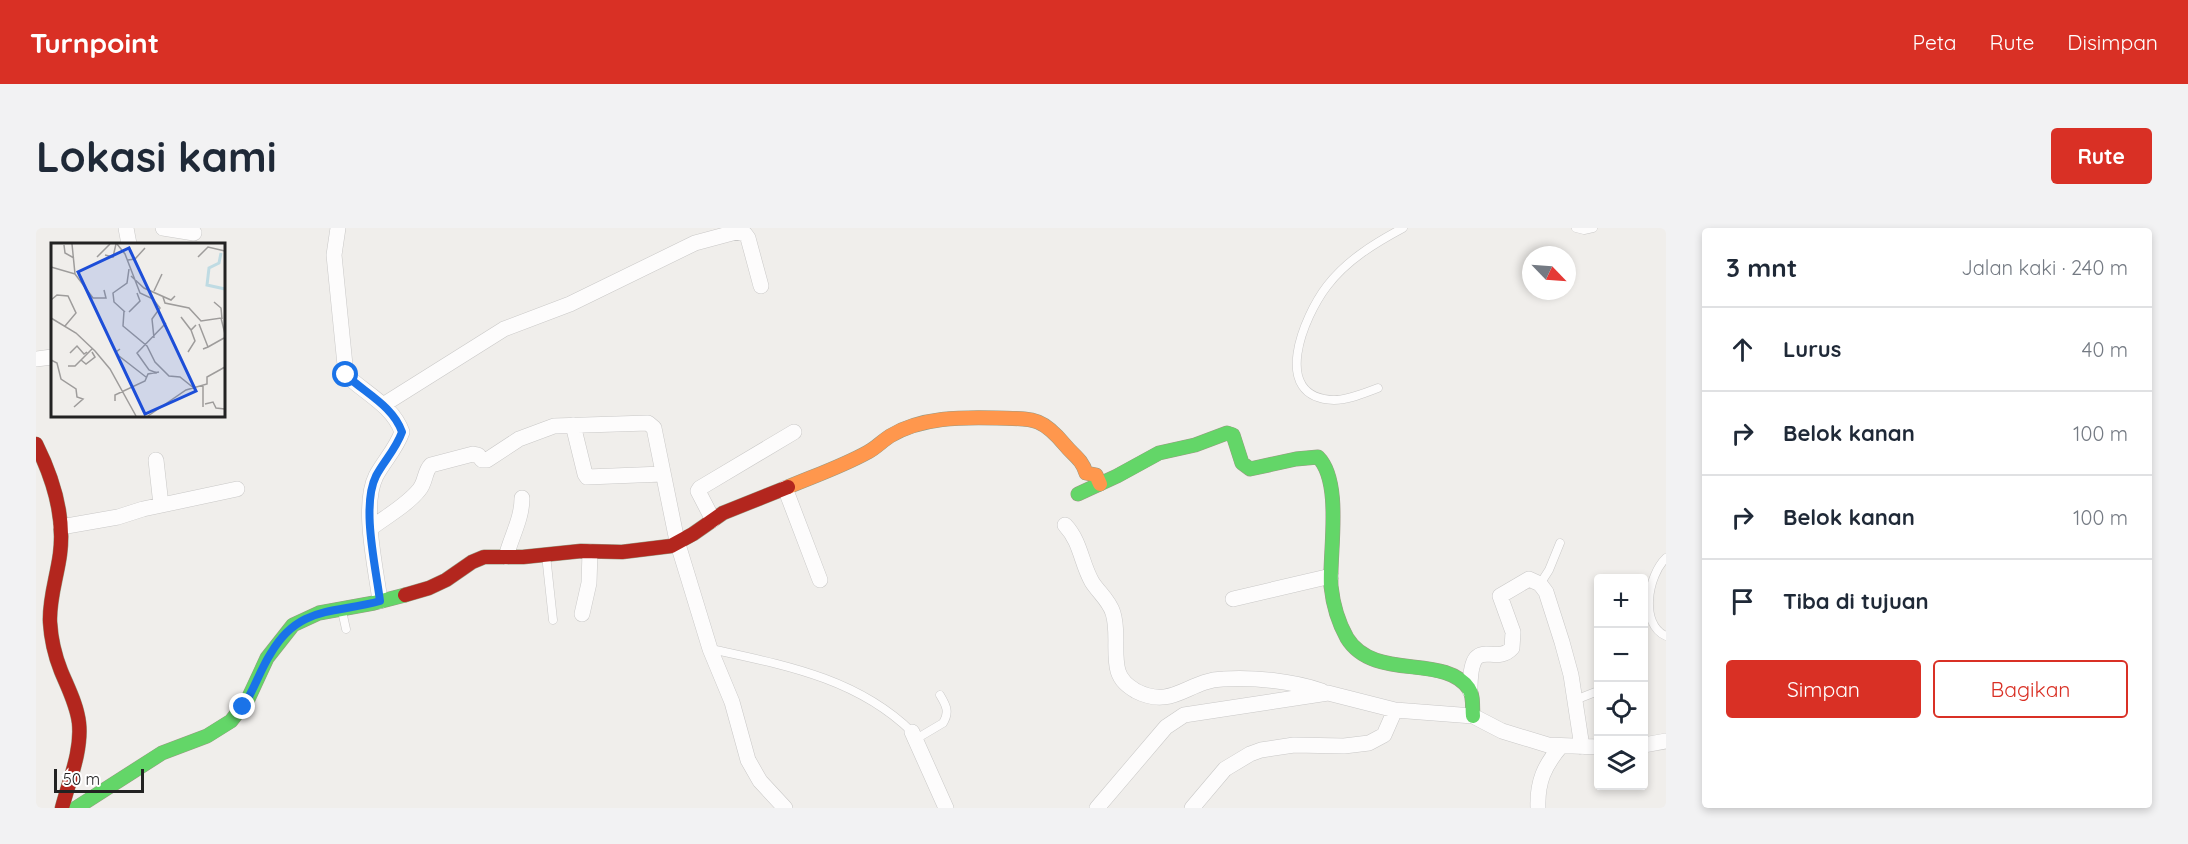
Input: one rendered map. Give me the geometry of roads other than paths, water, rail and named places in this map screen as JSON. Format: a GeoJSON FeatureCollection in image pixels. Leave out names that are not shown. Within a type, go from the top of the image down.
{"type":"FeatureCollection","features":[{"type":"Feature","properties":{"kind":"street"},"geometry":{"type":"LineString","coordinates":[[126,228],[129,243]]}},
{"type":"Feature","properties":{"kind":"street"},"geometry":{"type":"LineString","coordinates":[[163,228],[194,233]]}},
{"type":"Feature","properties":{"kind":"street"},"geometry":{"type":"LineString","coordinates":[[338,228],[334,255],[346,375],[383,405],[398,422],[402,432],[392,455],[376,476],[369,498],[380,601]]}},
{"type":"Feature","properties":{"kind":"street"},"geometry":{"type":"LineString","coordinates":[[383,405],[504,329],[570,304],[695,243],[736,232],[745,234],[761,286]]}},
{"type":"Feature","properties":{"kind":"street"},"geometry":{"type":"LineString","coordinates":[[36,359],[51,357]]}},
{"type":"Feature","properties":{"kind":"street"},"geometry":{"type":"LineString","coordinates":[[76,808],[162,753],[207,736],[231,721],[248,699],[272,651],[288,630],[306,618],[380,601],[438,584],[477,558],[641,550],[671,546],[723,513],[868,452],[891,435],[927,422],[964,417],[1035,419],[1053,430],[1071,452],[1082,460],[1086,473],[1096,475],[1100,484]]}},
{"type":"Feature","properties":{"kind":"street"},"geometry":{"type":"LineString","coordinates":[[371,528],[418,492],[431,465],[473,453],[482,460],[487,460],[519,439],[554,426],[648,423],[654,428],[677,541],[710,649],[727,687],[745,751],[752,770],[768,792],[785,808]]}},
{"type":"Feature","properties":{"kind":"street"},"geometry":{"type":"LineString","coordinates":[[573,425],[587,477],[663,474]]}},
{"type":"Feature","properties":{"kind":"street"},"geometry":{"type":"LineString","coordinates":[[713,520],[700,496],[698,491],[700,488],[794,432]]}},
{"type":"Feature","properties":{"kind":"street"},"geometry":{"type":"LineString","coordinates":[[1078,494],[1159,453],[1195,445],[1227,433],[1233,435],[1242,463],[1250,468],[1309,457],[1320,458],[1326,466],[1333,512],[1334,540],[1331,576],[1334,604],[1339,621],[1358,651],[1375,659],[1453,677],[1461,681],[1470,691]]}},
{"type":"Feature","properties":{"kind":"street"},"geometry":{"type":"LineString","coordinates":[[37,446],[53,485],[61,527],[60,552],[46,608],[55,655],[76,705],[79,723],[80,738],[62,808]]}},
{"type":"Feature","properties":{"kind":"street"},"geometry":{"type":"LineString","coordinates":[[156,460],[161,505]]}},
{"type":"Feature","properties":{"kind":"street"},"geometry":{"type":"LineString","coordinates":[[785,488],[820,580]]}},
{"type":"Feature","properties":{"kind":"street"},"geometry":{"type":"LineString","coordinates":[[61,527],[118,517],[161,505],[237,489]]}},
{"type":"Feature","properties":{"kind":"street"},"geometry":{"type":"LineString","coordinates":[[506,557],[520,518],[522,498]]}},
{"type":"Feature","properties":{"kind":"street"},"geometry":{"type":"LineString","coordinates":[[1065,525],[1076,539],[1093,584],[1107,601],[1113,613],[1114,651],[1121,679],[1129,687],[1151,698],[1158,699],[1174,695],[1212,680],[1241,679],[1301,685],[1395,710],[1473,716],[1493,727],[1540,743],[1594,747]]}},
{"type":"Feature","properties":{"kind":"street"},"geometry":{"type":"LineString","coordinates":[[582,614],[589,583],[590,552]]}},
{"type":"Feature","properties":{"kind":"street"},"geometry":{"type":"LineString","coordinates":[[1233,599],[1331,576]]}},
{"type":"Feature","properties":{"kind":"street"},"geometry":{"type":"LineString","coordinates":[[1473,716],[1470,691],[1471,669],[1477,657],[1482,654],[1506,653],[1512,648],[1513,632],[1500,596],[1529,579],[1540,584],[1547,596],[1562,642],[1571,675],[1582,747]]}},
{"type":"Feature","properties":{"kind":"street"},"geometry":{"type":"LineString","coordinates":[[1097,808],[1166,727],[1184,715],[1328,693]]}},
{"type":"Feature","properties":{"kind":"street"},"geometry":{"type":"LineString","coordinates":[[1192,808],[1225,769],[1250,754],[1294,745],[1344,746],[1370,743],[1384,735],[1395,710]]}},
{"type":"Feature","properties":{"kind":"street"},"geometry":{"type":"LineString","coordinates":[[914,735],[946,808]]}},
{"type":"Feature","properties":{"kind":"street"},"geometry":{"type":"LineString","coordinates":[[1648,744],[1666,741]]}},
{"type":"Feature","properties":{"kind":"street"},"geometry":{"type":"LineString","coordinates":[[1538,808],[1540,778],[1560,746]]}},
{"type":"Feature","properties":{"kind":"lane"},"geometry":{"type":"LineString","coordinates":[[1378,388],[1347,399],[1333,400],[1312,394],[1300,385],[1297,375],[1297,353],[1312,310],[1328,284],[1358,255],[1403,228]]}},
{"type":"Feature","properties":{"kind":"lane"},"geometry":{"type":"LineString","coordinates":[[1576,228],[1584,230],[1593,228]]}},
{"type":"Feature","properties":{"kind":"lane"},"geometry":{"type":"LineString","coordinates":[[1540,584],[1549,570],[1560,543]]}},
{"type":"Feature","properties":{"kind":"lane"},"geometry":{"type":"LineString","coordinates":[[546,554],[553,620]]}},
{"type":"Feature","properties":{"kind":"lane"},"geometry":{"type":"LineString","coordinates":[[1666,558],[1655,573],[1649,603],[1656,628],[1666,636]]}},
{"type":"Feature","properties":{"kind":"lane"},"geometry":{"type":"LineString","coordinates":[[342,609],[346,629]]}},
{"type":"Feature","properties":{"kind":"lane"},"geometry":{"type":"LineString","coordinates":[[710,649],[795,669],[846,686],[895,715],[914,735],[943,723],[946,719],[947,708],[940,695]]}},
{"type":"Feature","properties":{"kind":"lane"},"geometry":{"type":"LineString","coordinates":[[1574,700],[1594,693]]}}]}
